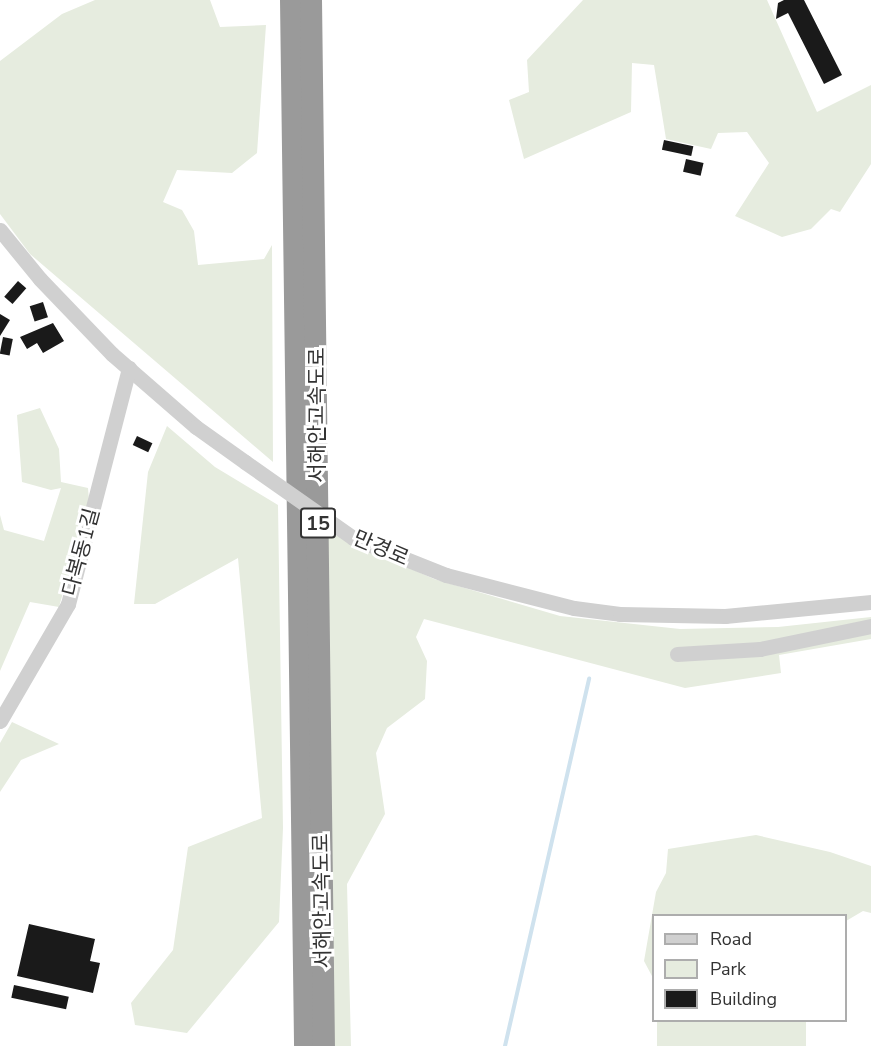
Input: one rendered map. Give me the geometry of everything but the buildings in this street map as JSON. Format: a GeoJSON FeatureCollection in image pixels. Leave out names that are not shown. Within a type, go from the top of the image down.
{"type":"FeatureCollection","features":[{"type":"Feature","properties":{"kind":"highway","name":"서해안고속도로"},"geometry":{"type":"LineString","coordinates":[[291,0],[304,1046]]}},
{"type":"Feature","properties":{"kind":"highway","name":"서해안고속도로"},"geometry":{"type":"LineString","coordinates":[[311,0],[324,1046]]}},
{"type":"Feature","properties":{"kind":"street","name":"만경로"},"geometry":{"type":"LineString","coordinates":[[0,230],[40,279],[129,368],[196,427],[353,538],[446,574],[574,608],[620,614],[725,616],[871,602]]}},
{"type":"Feature","properties":{"kind":"street","name":"다복동1길"},"geometry":{"type":"LineString","coordinates":[[0,721],[68,604],[129,368]]}},
{"type":"Feature","properties":{"kind":"street"},"geometry":{"type":"LineString","coordinates":[[677,654],[760,649],[871,627]]}},
{"type":"Feature","properties":{"kind":"green space"},"geometry":{"type":"Polygon","coordinates":[[[95,0],[210,0],[220,27],[266,25],[257,153],[232,173],[177,170],[163,202],[182,210],[194,231],[198,265],[264,259],[272,245],[273,462],[30,254],[0,214],[0,61],[62,14],[95,0]]]}},
{"type":"Feature","properties":{"kind":"green space"},"geometry":{"type":"Polygon","coordinates":[[[583,0],[767,0],[817,112],[871,85],[871,164],[840,212],[831,209],[811,229],[782,237],[735,216],[769,163],[747,132],[718,133],[711,149],[666,139],[654,65],[632,63],[631,112],[524,159],[509,100],[529,92],[527,60],[583,0]]]}},
{"type":"Feature","properties":{"kind":"green space"},"geometry":{"type":"Polygon","coordinates":[[[40,408],[59,449],[61,482],[88,488],[89,500],[59,607],[30,602],[0,671],[0,515],[4,530],[44,541],[61,488],[51,490],[22,482],[17,415],[40,408]]]}},
{"type":"Feature","properties":{"kind":"green space"},"geometry":{"type":"Polygon","coordinates":[[[167,426],[215,467],[278,505],[283,828],[279,922],[187,1033],[135,1025],[131,1003],[173,950],[188,847],[262,818],[238,558],[155,604],[134,604],[148,472],[167,426]]]}},
{"type":"Feature","properties":{"kind":"green space"},"geometry":{"type":"Polygon","coordinates":[[[326,531],[434,579],[560,616],[680,629],[778,627],[871,617],[871,639],[779,655],[781,673],[685,688],[424,619],[416,637],[427,661],[425,699],[387,728],[376,753],[385,814],[347,884],[351,1046],[331,1046],[326,531]]]}},
{"type":"Feature","properties":{"kind":"green space"},"geometry":{"type":"Polygon","coordinates":[[[12,722],[59,744],[21,760],[0,792],[0,743],[12,722]]]}},
{"type":"Feature","properties":{"kind":"green space"},"geometry":{"type":"Polygon","coordinates":[[[756,835],[830,852],[871,866],[871,913],[863,911],[847,920],[847,914],[652,914],[656,892],[666,873],[668,849],[756,835]]]}},
{"type":"Feature","properties":{"kind":"green space"},"geometry":{"type":"Polygon","coordinates":[[[652,915],[652,976],[644,961],[652,915]]]}},
{"type":"Feature","properties":{"kind":"green space"},"geometry":{"type":"Polygon","coordinates":[[[657,1022],[806,1022],[806,1046],[657,1046],[657,1022]]]}},
{"type":"Feature","properties":{"kind":"waterway"},"geometry":{"type":"LineString","coordinates":[[505,1046],[589,678]]}}]}
